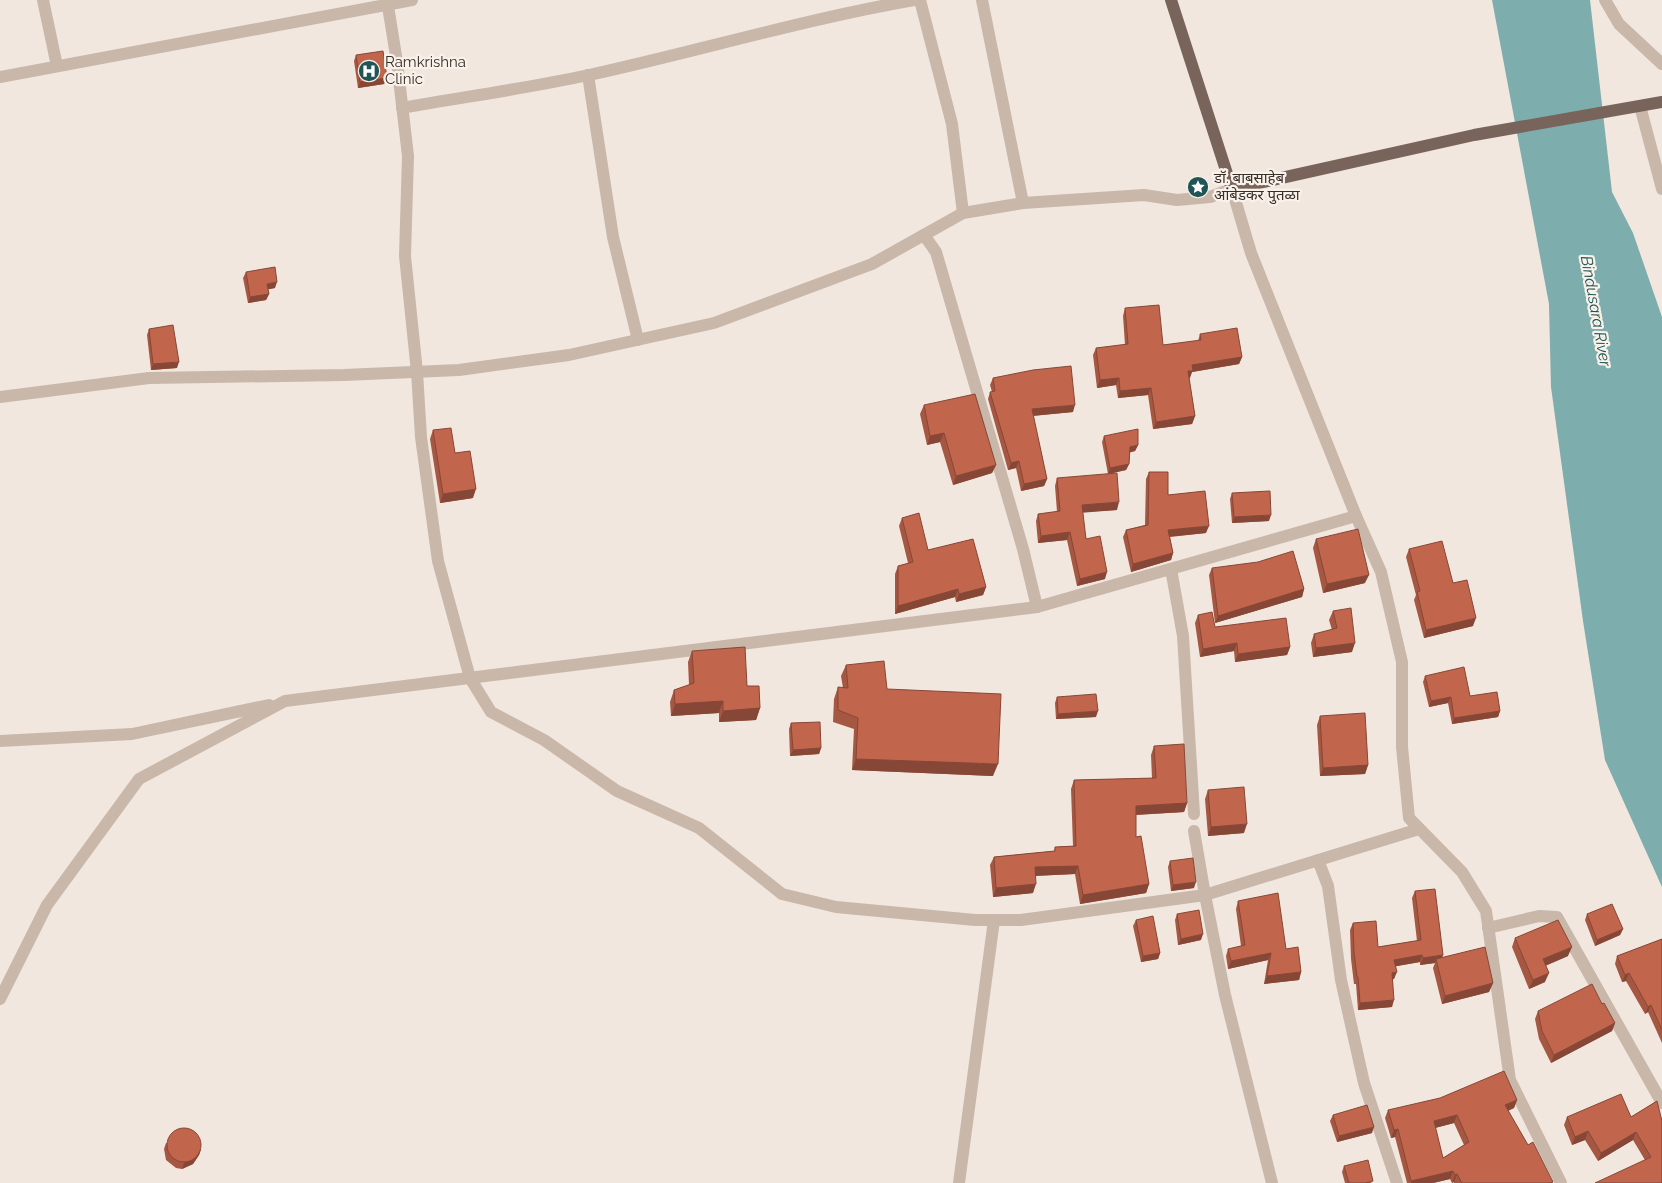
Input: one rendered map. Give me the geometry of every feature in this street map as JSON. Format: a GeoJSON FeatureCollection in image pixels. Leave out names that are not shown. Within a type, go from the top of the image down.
{"type":"FeatureCollection","features":[{"type":"Feature","properties":{"kind":"main road"},"geometry":{"type":"LineString","coordinates":[[1171,0],[1232,189],[1474,135],[1662,102]]}},
{"type":"Feature","properties":{"kind":"street"},"geometry":{"type":"LineString","coordinates":[[44,0],[57,66]]}},
{"type":"Feature","properties":{"kind":"street"},"geometry":{"type":"LineString","coordinates":[[0,77],[387,2],[412,0]]}},
{"type":"Feature","properties":{"kind":"street"},"geometry":{"type":"LineString","coordinates":[[402,108],[588,75],[735,39],[884,5],[914,0]]}},
{"type":"Feature","properties":{"kind":"street"},"geometry":{"type":"LineString","coordinates":[[920,0],[952,124],[963,213]]}},
{"type":"Feature","properties":{"kind":"street"},"geometry":{"type":"LineString","coordinates":[[982,0],[1023,203]]}},
{"type":"Feature","properties":{"kind":"street"},"geometry":{"type":"LineString","coordinates":[[1605,0],[1619,24],[1662,64]]}},
{"type":"Feature","properties":{"kind":"street"},"geometry":{"type":"LineString","coordinates":[[387,2],[398,62],[408,156],[405,256],[421,437],[438,561],[470,678],[491,712],[544,740],[616,791],[699,828],[782,894],[836,907],[975,920],[1021,920],[1205,895],[1419,829]]}},
{"type":"Feature","properties":{"kind":"street"},"geometry":{"type":"LineString","coordinates":[[588,75],[612,237],[638,340]]}},
{"type":"Feature","properties":{"kind":"street"},"geometry":{"type":"LineString","coordinates":[[1640,106],[1662,188]]}},
{"type":"Feature","properties":{"kind":"street"},"geometry":{"type":"LineString","coordinates":[[0,397],[149,378],[344,375],[459,370],[569,355],[714,323],[872,264],[963,213],[1023,203],[1144,194],[1177,200],[1210,197],[1232,189],[1251,252],[1356,516],[1381,572],[1402,662],[1402,747],[1409,818],[1462,872],[1486,911],[1510,1080],[1561,1183]]}},
{"type":"Feature","properties":{"kind":"street"},"geometry":{"type":"LineString","coordinates":[[924,235],[936,252],[1023,549],[1037,607]]}},
{"type":"Feature","properties":{"kind":"street"},"geometry":{"type":"LineString","coordinates":[[0,740],[132,734],[285,701],[1037,607],[1356,516]]}},
{"type":"Feature","properties":{"kind":"street"},"geometry":{"type":"LineString","coordinates":[[1171,569],[1183,636],[1194,814]]}},
{"type":"Feature","properties":{"kind":"street"},"geometry":{"type":"LineString","coordinates":[[0,999],[48,905],[138,779],[285,701]]}},
{"type":"Feature","properties":{"kind":"street"},"geometry":{"type":"LineString","coordinates":[[1194,831],[1225,994],[1272,1183]]}},
{"type":"Feature","properties":{"kind":"street"},"geometry":{"type":"LineString","coordinates":[[1318,860],[1328,886],[1341,980],[1364,1083],[1397,1183]]}},
{"type":"Feature","properties":{"kind":"street"},"geometry":{"type":"LineString","coordinates":[[1488,928],[1538,916],[1557,917],[1662,1103]]}},
{"type":"Feature","properties":{"kind":"street"},"geometry":{"type":"LineString","coordinates":[[960,1183],[994,920]]}},
{"type":"Feature","properties":{"kind":"water","name":"Bindusara River"},"geometry":{"type":"Polygon","coordinates":[[[1492,0],[1590,0],[1612,192],[1633,233],[1662,317],[1662,887],[1605,760],[1583,621],[1551,387],[1549,304],[1492,0]]]}},
{"type":"Feature","properties":{"kind":"building"},"geometry":{"type":"Polygon","coordinates":[[[383,51],[387,78],[360,82],[356,55],[383,51]]]}},
{"type":"Feature","properties":{"kind":"building"},"geometry":{"type":"Polygon","coordinates":[[[275,267],[277,282],[267,284],[269,294],[250,297],[246,272],[275,267]]]}},
{"type":"Feature","properties":{"kind":"building"},"geometry":{"type":"Polygon","coordinates":[[[1159,305],[1163,345],[1201,340],[1200,334],[1237,328],[1242,357],[1192,365],[1193,371],[1188,371],[1195,416],[1156,422],[1151,388],[1120,391],[1119,378],[1100,380],[1096,348],[1128,344],[1125,308],[1159,305]]]}},
{"type":"Feature","properties":{"kind":"building"},"geometry":{"type":"Polygon","coordinates":[[[173,325],[179,362],[153,364],[149,329],[173,325]]]}},
{"type":"Feature","properties":{"kind":"building"},"geometry":{"type":"Polygon","coordinates":[[[1071,366],[1075,405],[1032,409],[1047,479],[1024,484],[1019,461],[1011,463],[990,392],[995,391],[993,378],[1033,370],[1071,366]]]}},
{"type":"Feature","properties":{"kind":"building"},"geometry":{"type":"Polygon","coordinates":[[[975,394],[996,465],[956,476],[944,433],[930,436],[924,405],[975,394]]]}},
{"type":"Feature","properties":{"kind":"building"},"geometry":{"type":"Polygon","coordinates":[[[451,428],[455,453],[470,451],[476,489],[443,494],[433,430],[451,428]]]}},
{"type":"Feature","properties":{"kind":"building"},"geometry":{"type":"Polygon","coordinates":[[[1138,429],[1138,445],[1130,447],[1129,464],[1110,468],[1104,436],[1138,429]]]}},
{"type":"Feature","properties":{"kind":"building"},"geometry":{"type":"Polygon","coordinates":[[[1149,472],[1168,472],[1168,495],[1205,491],[1209,526],[1168,530],[1173,553],[1133,564],[1126,530],[1148,525],[1149,472]]]}},
{"type":"Feature","properties":{"kind":"building"},"geometry":{"type":"Polygon","coordinates":[[[1117,473],[1119,502],[1082,505],[1086,539],[1100,536],[1107,572],[1080,579],[1070,532],[1041,536],[1038,514],[1060,511],[1057,478],[1117,473]]]}},
{"type":"Feature","properties":{"kind":"building"},"geometry":{"type":"Polygon","coordinates":[[[1270,491],[1271,515],[1234,517],[1232,493],[1270,491]]]}},
{"type":"Feature","properties":{"kind":"building"},"geometry":{"type":"Polygon","coordinates":[[[919,513],[928,550],[973,539],[986,587],[959,594],[958,589],[898,606],[898,566],[913,562],[902,518],[919,513]]]}},
{"type":"Feature","properties":{"kind":"building"},"geometry":{"type":"Polygon","coordinates":[[[1358,529],[1369,575],[1327,584],[1316,539],[1358,529]]]}},
{"type":"Feature","properties":{"kind":"building"},"geometry":{"type":"Polygon","coordinates":[[[1442,541],[1453,583],[1467,580],[1476,618],[1426,630],[1417,592],[1420,591],[1409,549],[1442,541]]]}},
{"type":"Feature","properties":{"kind":"building"},"geometry":{"type":"Polygon","coordinates":[[[1293,551],[1304,589],[1218,616],[1212,568],[1258,562],[1293,551]]]}},
{"type":"Feature","properties":{"kind":"building"},"geometry":{"type":"Polygon","coordinates":[[[1351,608],[1355,643],[1316,648],[1314,634],[1337,628],[1333,611],[1351,608]]]}},
{"type":"Feature","properties":{"kind":"building"},"geometry":{"type":"Polygon","coordinates":[[[1212,612],[1215,627],[1286,618],[1290,647],[1238,654],[1237,643],[1203,649],[1198,615],[1212,612]]]}},
{"type":"Feature","properties":{"kind":"building"},"geometry":{"type":"Polygon","coordinates":[[[745,647],[747,686],[759,686],[760,708],[723,711],[723,701],[675,704],[674,690],[694,683],[692,651],[745,647]]]}},
{"type":"Feature","properties":{"kind":"building"},"geometry":{"type":"Polygon","coordinates":[[[884,661],[887,689],[1001,694],[998,764],[856,759],[858,718],[838,710],[838,687],[848,688],[846,665],[884,661]]]}},
{"type":"Feature","properties":{"kind":"building"},"geometry":{"type":"Polygon","coordinates":[[[1464,667],[1470,696],[1497,692],[1500,711],[1454,718],[1451,697],[1431,701],[1425,676],[1464,667]]]}},
{"type":"Feature","properties":{"kind":"building"},"geometry":{"type":"Polygon","coordinates":[[[1096,694],[1098,711],[1058,714],[1057,697],[1096,694]]]}},
{"type":"Feature","properties":{"kind":"building"},"geometry":{"type":"Polygon","coordinates":[[[1365,713],[1368,765],[1323,768],[1320,716],[1365,713]]]}},
{"type":"Feature","properties":{"kind":"building"},"geometry":{"type":"Polygon","coordinates":[[[820,722],[821,748],[793,750],[791,723],[820,722]]]}},
{"type":"Feature","properties":{"kind":"building"},"geometry":{"type":"Polygon","coordinates":[[[1184,744],[1187,803],[1136,806],[1136,837],[1141,836],[1149,884],[1083,895],[1078,866],[1035,867],[1036,884],[996,888],[994,857],[1055,851],[1055,847],[1076,846],[1074,780],[1156,778],[1154,746],[1184,744]]]}},
{"type":"Feature","properties":{"kind":"building"},"geometry":{"type":"Polygon","coordinates":[[[1244,787],[1247,824],[1211,827],[1208,790],[1244,787]]]}},
{"type":"Feature","properties":{"kind":"building"},"geometry":{"type":"Polygon","coordinates":[[[1193,858],[1196,882],[1173,885],[1170,861],[1193,858]]]}},
{"type":"Feature","properties":{"kind":"building"},"geometry":{"type":"Polygon","coordinates":[[[1435,889],[1443,955],[1423,958],[1422,955],[1394,960],[1397,972],[1392,973],[1394,1000],[1360,1003],[1354,952],[1353,923],[1376,921],[1378,947],[1421,940],[1415,891],[1435,889]]]}},
{"type":"Feature","properties":{"kind":"building"},"geometry":{"type":"Polygon","coordinates":[[[1278,893],[1286,949],[1298,947],[1301,972],[1267,976],[1271,953],[1231,961],[1228,949],[1245,945],[1238,901],[1278,893]]]}},
{"type":"Feature","properties":{"kind":"building"},"geometry":{"type":"Polygon","coordinates":[[[1612,904],[1623,929],[1597,940],[1587,914],[1612,904]]]}},
{"type":"Feature","properties":{"kind":"building"},"geometry":{"type":"Polygon","coordinates":[[[1199,910],[1203,934],[1181,939],[1177,914],[1199,910]]]}},
{"type":"Feature","properties":{"kind":"building"},"geometry":{"type":"Polygon","coordinates":[[[1153,916],[1160,953],[1143,956],[1136,920],[1153,916]]]}},
{"type":"Feature","properties":{"kind":"building"},"geometry":{"type":"Polygon","coordinates":[[[1558,920],[1572,947],[1543,959],[1549,973],[1533,980],[1515,938],[1558,920]]]}},
{"type":"Feature","properties":{"kind":"building"},"geometry":{"type":"Polygon","coordinates":[[[1662,939],[1662,1030],[1651,1005],[1648,1007],[1629,973],[1625,975],[1617,956],[1662,939]]]}},
{"type":"Feature","properties":{"kind":"building"},"geometry":{"type":"Polygon","coordinates":[[[1485,947],[1493,983],[1445,996],[1436,959],[1485,947]]]}},
{"type":"Feature","properties":{"kind":"building"},"geometry":{"type":"Polygon","coordinates":[[[1592,984],[1602,1004],[1604,1003],[1615,1023],[1554,1055],[1542,1031],[1538,1011],[1592,984]]]}},
{"type":"Feature","properties":{"kind":"building"},"geometry":{"type":"Polygon","coordinates":[[[1504,1071],[1517,1100],[1505,1105],[1528,1145],[1533,1142],[1553,1182],[1462,1183],[1453,1171],[1411,1181],[1398,1129],[1394,1130],[1388,1110],[1440,1098],[1504,1071]],[[1457,1115],[1434,1121],[1443,1158],[1469,1142],[1457,1115]]]}},
{"type":"Feature","properties":{"kind":"building"},"geometry":{"type":"Polygon","coordinates":[[[1621,1094],[1631,1117],[1657,1101],[1662,1121],[1662,1183],[1595,1183],[1651,1157],[1636,1132],[1601,1153],[1588,1131],[1575,1137],[1567,1117],[1621,1094]]]}},
{"type":"Feature","properties":{"kind":"building"},"geometry":{"type":"Polygon","coordinates":[[[1367,1105],[1374,1127],[1339,1136],[1333,1115],[1367,1105]]]}},
{"type":"Feature","properties":{"kind":"building"},"geometry":{"type":"Polygon","coordinates":[[[184,1128],[191,1129],[196,1133],[200,1138],[200,1152],[196,1157],[191,1161],[184,1162],[177,1161],[172,1157],[168,1152],[167,1145],[168,1138],[172,1133],[177,1129],[184,1128]]]}},
{"type":"Feature","properties":{"kind":"building"},"geometry":{"type":"Polygon","coordinates":[[[1368,1160],[1373,1181],[1349,1183],[1344,1166],[1368,1160]]]}},
{"type":"Feature","properties":{"kind":"place","name":"Ramkrishna Clinic"},"geometry":{"type":"Point","coordinates":[369,71]}},
{"type":"Feature","properties":{"kind":"place","name":"डॉ. बाबसाहेब आंबेडकर पुतळा"},"geometry":{"type":"Point","coordinates":[1198,187]}}]}
